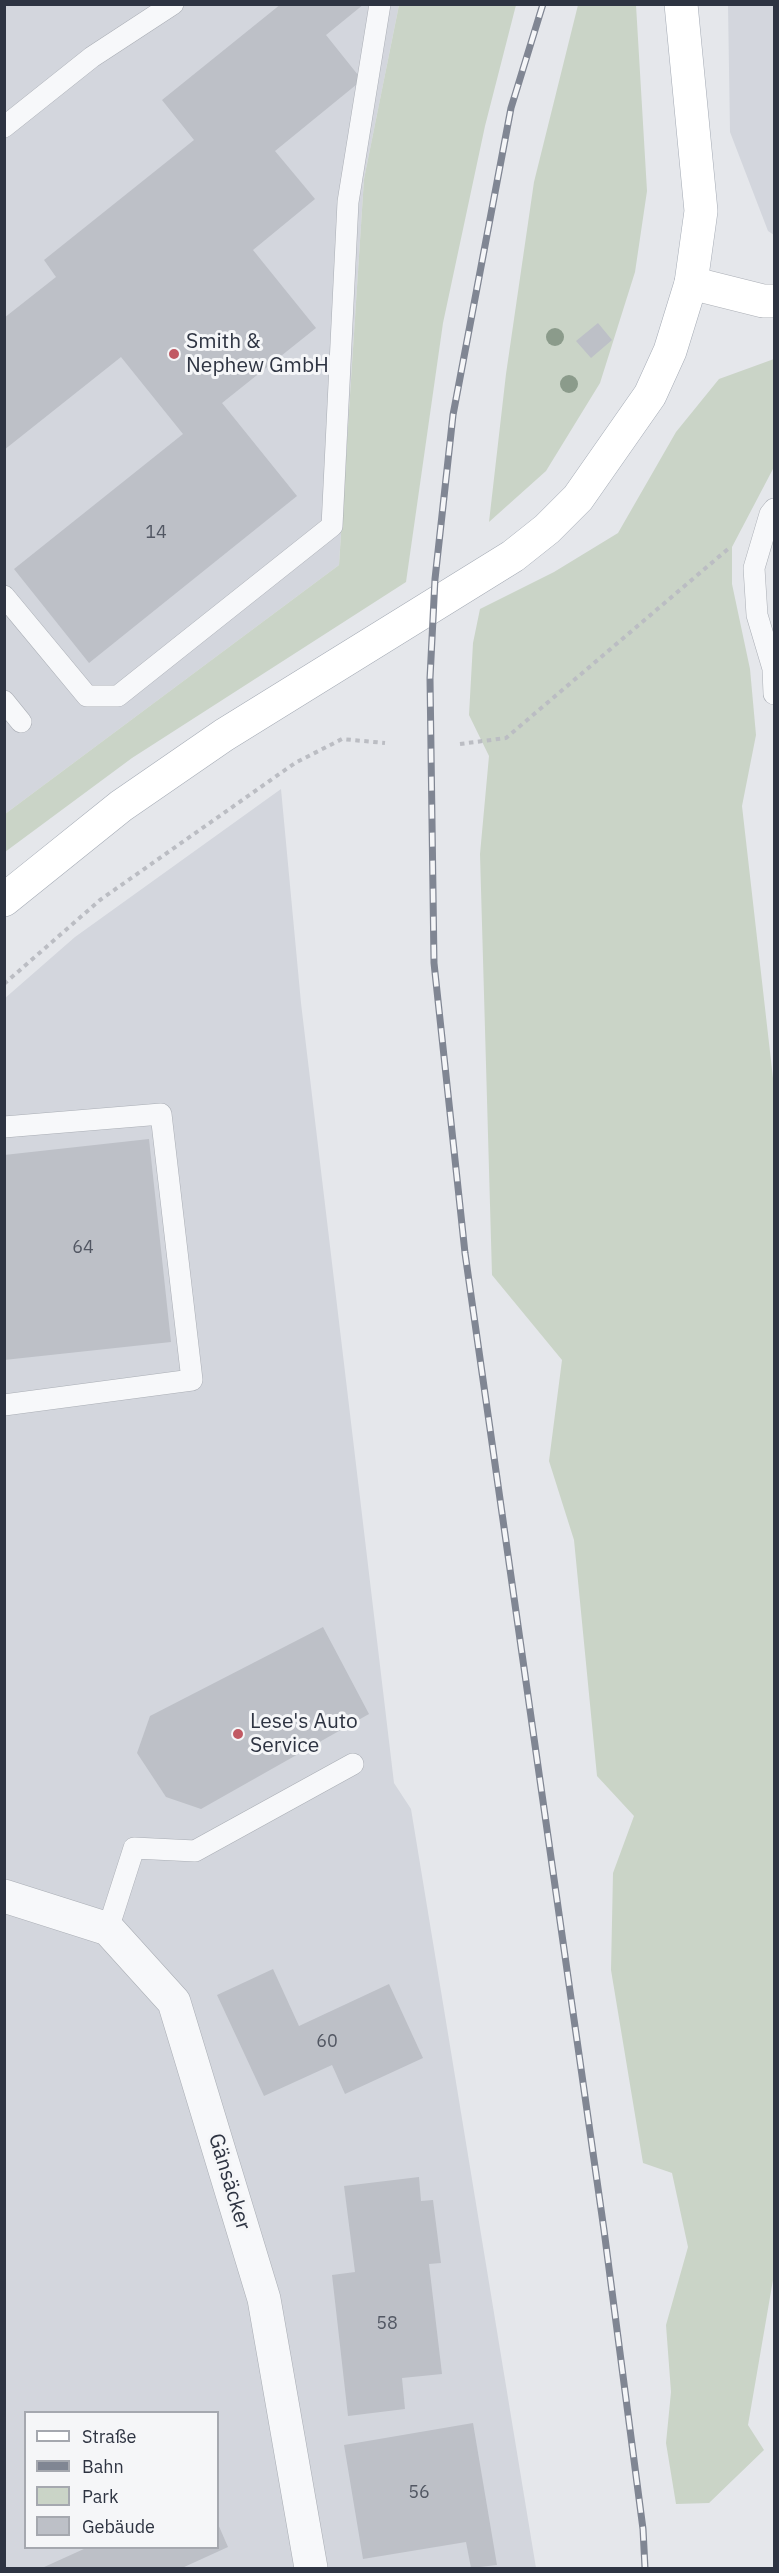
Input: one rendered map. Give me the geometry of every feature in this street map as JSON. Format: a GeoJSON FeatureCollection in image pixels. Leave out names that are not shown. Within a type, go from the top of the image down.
{"type":"FeatureCollection","features":[{"type":"Feature","properties":{"kind":"main road"},"geometry":{"type":"LineString","coordinates":[[4,900],[121,806],[224,735],[513,556],[547,529],[578,498],[650,395],[670,351],[691,283],[701,211],[681,4]]}},
{"type":"Feature","properties":{"kind":"main road"},"geometry":{"type":"LineString","coordinates":[[691,283],[762,301],[774,301]]}},
{"type":"Feature","properties":{"kind":"street"},"geometry":{"type":"LineString","coordinates":[[4,1896],[108,1929]]}},
{"type":"Feature","properties":{"kind":"street","name":"Gänsäcker"},"geometry":{"type":"LineString","coordinates":[[108,1929],[174,2002],[264,2299],[311,2568]]}},
{"type":"Feature","properties":{"kind":"lane"},"geometry":{"type":"LineString","coordinates":[[4,127],[92,57],[173,4]]}},
{"type":"Feature","properties":{"kind":"lane"},"geometry":{"type":"LineString","coordinates":[[4,596],[87,696],[118,696],[332,526],[348,202],[380,4]]}},
{"type":"Feature","properties":{"kind":"lane"},"geometry":{"type":"LineString","coordinates":[[772,511],[754,568],[757,615],[774,671],[774,694]]}},
{"type":"Feature","properties":{"kind":"lane"},"geometry":{"type":"LineString","coordinates":[[4,701],[21,722]]}},
{"type":"Feature","properties":{"kind":"lane"},"geometry":{"type":"LineString","coordinates":[[4,1127],[161,1114],[192,1380],[4,1405]]}},
{"type":"Feature","properties":{"kind":"lane"},"geometry":{"type":"LineString","coordinates":[[108,1929],[134,1848],[195,1851],[353,1764]]}},
{"type":"Feature","properties":{"kind":"path"},"geometry":{"type":"LineString","coordinates":[[460,744],[506,738],[772,511]]}},
{"type":"Feature","properties":{"kind":"path"},"geometry":{"type":"LineString","coordinates":[[4,984],[100,900],[295,763],[342,739],[385,743]]}},
{"type":"Feature","properties":{"kind":"shaded area"},"geometry":{"type":"Polygon","coordinates":[[[5,5],[399,5],[364,179],[339,565],[5,814],[5,5]]]}},
{"type":"Feature","properties":{"kind":"shaded area"},"geometry":{"type":"Polygon","coordinates":[[[728,5],[774,5],[774,235],[768,231],[730,132],[728,5]]]}},
{"type":"Feature","properties":{"kind":"shaded area"},"geometry":{"type":"Polygon","coordinates":[[[281,789],[301,1003],[394,1783],[411,1809],[536,2568],[5,2568],[4,999],[75,937],[281,789]]]}},
{"type":"Feature","properties":{"kind":"green space"},"geometry":{"type":"Polygon","coordinates":[[[399,5],[516,5],[485,126],[443,323],[406,582],[132,758],[5,852],[5,814],[339,565],[364,179],[399,5]]]}},
{"type":"Feature","properties":{"kind":"green space"},"geometry":{"type":"Polygon","coordinates":[[[578,5],[636,5],[647,191],[635,272],[600,383],[546,471],[489,522],[506,374],[534,182],[578,5]]]}},
{"type":"Feature","properties":{"kind":"green space"},"geometry":{"type":"Polygon","coordinates":[[[774,359],[774,467],[732,547],[732,584],[750,669],[756,735],[742,806],[774,1087],[774,2274],[748,2425],[764,2450],[709,2503],[676,2504],[666,2443],[671,2392],[666,2325],[688,2247],[672,2173],[643,2163],[611,1970],[613,1873],[634,1816],[597,1776],[574,1540],[549,1461],[562,1360],[492,1275],[480,854],[489,756],[469,715],[473,643],[480,609],[554,572],[618,533],[676,432],[719,379],[774,359]]]}},
{"type":"Feature","properties":{"kind":"building"},"geometry":{"type":"Polygon","coordinates":[[[281,4],[364,4],[326,35],[362,80],[275,151],[315,199],[253,250],[316,328],[222,403],[297,496],[89,663],[14,569],[183,434],[121,357],[4,450],[4,318],[56,277],[44,260],[194,140],[162,100],[281,4]]]}},
{"type":"Feature","properties":{"kind":"building"},"geometry":{"type":"Polygon","coordinates":[[[598,323],[612,340],[591,358],[576,341],[598,323]]]}},
{"type":"Feature","properties":{"kind":"building"},"geometry":{"type":"Polygon","coordinates":[[[149,1139],[171,1342],[4,1360],[4,1155],[149,1139]]]}},
{"type":"Feature","properties":{"kind":"building","name":"Lese's Auto Service"},"geometry":{"type":"Polygon","coordinates":[[[323,1627],[369,1714],[201,1809],[166,1797],[137,1753],[150,1716],[323,1627]]]}},
{"type":"Feature","properties":{"kind":"building"},"geometry":{"type":"Polygon","coordinates":[[[273,1969],[299,2026],[389,1984],[423,2058],[345,2094],[332,2065],[264,2096],[217,1995],[273,1969]]]}},
{"type":"Feature","properties":{"kind":"building"},"geometry":{"type":"Polygon","coordinates":[[[419,2177],[421,2201],[433,2200],[441,2263],[429,2264],[442,2374],[402,2378],[405,2409],[348,2416],[332,2275],[355,2272],[344,2186],[419,2177]]]}},
{"type":"Feature","properties":{"kind":"building"},"geometry":{"type":"Polygon","coordinates":[[[473,2423],[497,2565],[471,2568],[466,2542],[363,2559],[344,2445],[473,2423]]]}},
{"type":"Feature","properties":{"kind":"building"},"geometry":{"type":"Polygon","coordinates":[[[219,2526],[228,2547],[182,2568],[42,2568],[84,2549],[219,2549],[219,2526]]]}},
{"type":"Feature","properties":{"kind":"railway"},"geometry":{"type":"LineString","coordinates":[[543,4],[511,108],[453,415],[435,579],[430,678],[434,963],[465,1253],[604,2230],[643,2529],[645,2568]]}},
{"type":"Feature","properties":{"kind":"place","name":"Smith & Nephew GmbH"},"geometry":{"type":"Point","coordinates":[174,354]}},
{"type":"Feature","properties":{"kind":"place","name":"Lese's Auto Service"},"geometry":{"type":"Point","coordinates":[238,1734]}}]}
